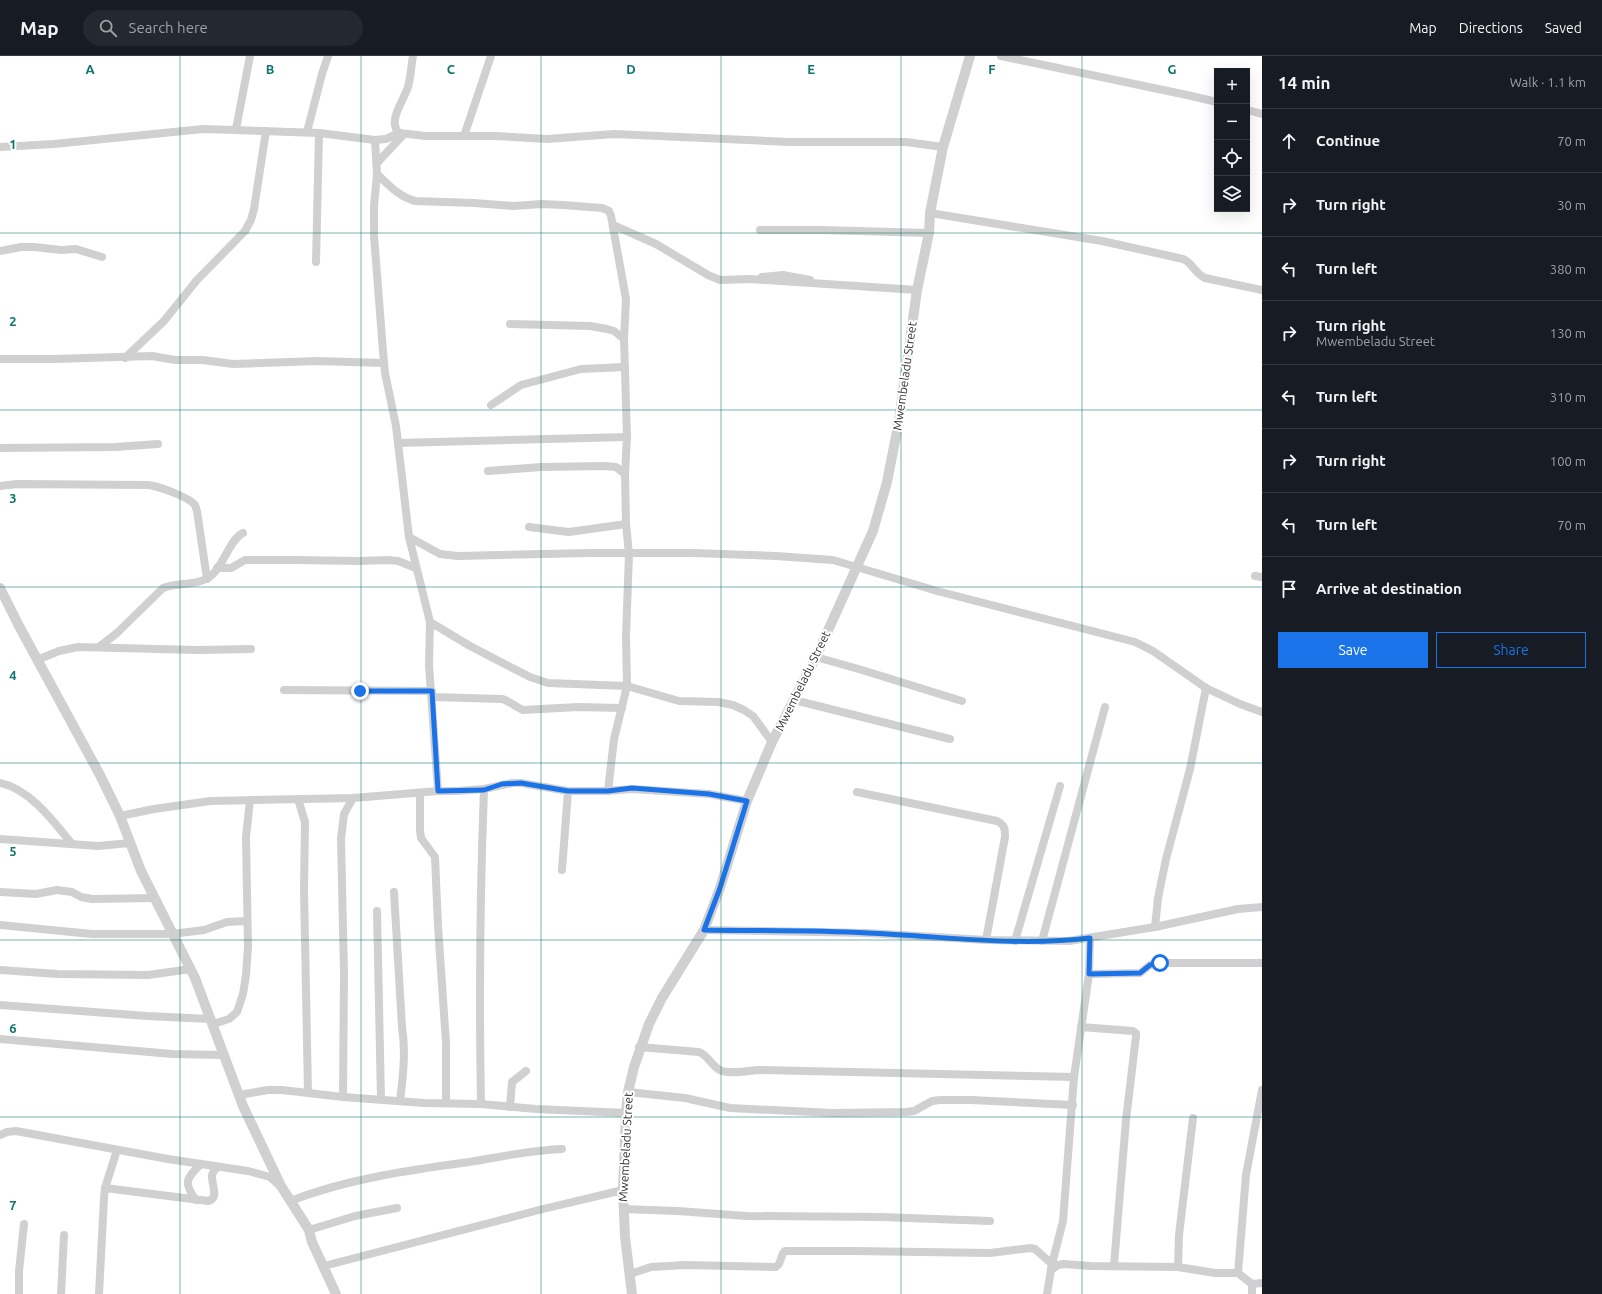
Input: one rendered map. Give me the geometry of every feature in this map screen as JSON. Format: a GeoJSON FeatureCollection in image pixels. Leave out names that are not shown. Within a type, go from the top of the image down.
{"type":"FeatureCollection","features":[{"type":"Feature","properties":{"kind":"street"},"geometry":{"type":"LineString","coordinates":[[236,129],[250,56]]}},
{"type":"Feature","properties":{"kind":"street"},"geometry":{"type":"LineString","coordinates":[[307,132],[328,56]]}},
{"type":"Feature","properties":{"kind":"street"},"geometry":{"type":"LineString","coordinates":[[402,134],[395,128],[395,119],[408,87],[413,56]]}},
{"type":"Feature","properties":{"kind":"street"},"geometry":{"type":"LineString","coordinates":[[464,136],[491,56]]}},
{"type":"Feature","properties":{"kind":"street","name":"Mwembeladu Street"},"geometry":{"type":"LineString","coordinates":[[632,1294],[623,1209],[623,1190],[628,1092],[640,1047],[649,1024],[662,998],[704,930],[720,888],[747,801],[772,742],[816,657],[873,531],[887,482],[899,421],[918,290],[929,233],[930,214],[943,147],[970,56]]}},
{"type":"Feature","properties":{"kind":"street"},"geometry":{"type":"LineString","coordinates":[[1001,56],[1214,101]]}},
{"type":"Feature","properties":{"kind":"street"},"geometry":{"type":"LineString","coordinates":[[1250,111],[1262,114]]}},
{"type":"Feature","properties":{"kind":"street"},"geometry":{"type":"LineString","coordinates":[[0,147],[54,144],[180,130],[236,129],[307,132],[375,140],[386,139],[402,134],[547,139],[614,134],[789,142],[906,142],[943,147]]}},
{"type":"Feature","properties":{"kind":"street"},"geometry":{"type":"LineString","coordinates":[[125,358],[164,321],[197,280],[245,231],[251,220],[254,209],[266,131]]}},
{"type":"Feature","properties":{"kind":"street"},"geometry":{"type":"LineString","coordinates":[[316,262],[319,133]]}},
{"type":"Feature","properties":{"kind":"street"},"geometry":{"type":"LineString","coordinates":[[376,163],[402,134]]}},
{"type":"Feature","properties":{"kind":"street"},"geometry":{"type":"LineString","coordinates":[[375,140],[377,174],[374,206],[374,236],[384,363],[398,443],[409,537],[430,622],[430,665],[438,791]]}},
{"type":"Feature","properties":{"kind":"street"},"geometry":{"type":"LineString","coordinates":[[377,174],[398,194],[415,202],[474,203],[513,206],[542,204],[602,208],[609,211],[614,225],[626,300],[624,339],[627,436],[625,474],[626,524],[629,554],[626,686],[614,739],[608,791]]}},
{"type":"Feature","properties":{"kind":"street"},"geometry":{"type":"LineString","coordinates":[[930,214],[1102,242],[1183,259],[1190,263],[1198,275],[1205,278],[1262,290]]}},
{"type":"Feature","properties":{"kind":"street"},"geometry":{"type":"LineString","coordinates":[[614,225],[656,244],[713,278],[918,290]]}},
{"type":"Feature","properties":{"kind":"street"},"geometry":{"type":"LineString","coordinates":[[760,230],[929,233]]}},
{"type":"Feature","properties":{"kind":"street"},"geometry":{"type":"LineString","coordinates":[[0,251],[21,247],[61,250],[76,249],[102,257]]}},
{"type":"Feature","properties":{"kind":"street"},"geometry":{"type":"LineString","coordinates":[[510,324],[590,326],[614,331],[624,339]]}},
{"type":"Feature","properties":{"kind":"street"},"geometry":{"type":"LineString","coordinates":[[0,359],[125,358],[152,356],[175,360],[203,360],[233,364],[317,361],[384,363]]}},
{"type":"Feature","properties":{"kind":"street"},"geometry":{"type":"LineString","coordinates":[[491,405],[521,385],[527,383],[581,370],[625,367]]}},
{"type":"Feature","properties":{"kind":"street"},"geometry":{"type":"LineString","coordinates":[[398,443],[627,436]]}},
{"type":"Feature","properties":{"kind":"street"},"geometry":{"type":"LineString","coordinates":[[0,448],[115,447],[158,444]]}},
{"type":"Feature","properties":{"kind":"street"},"geometry":{"type":"LineString","coordinates":[[488,471],[542,467],[605,466],[616,468],[625,474]]}},
{"type":"Feature","properties":{"kind":"street"},"geometry":{"type":"LineString","coordinates":[[0,486],[17,484],[148,485],[159,487],[182,497],[194,505],[197,511],[207,579]]}},
{"type":"Feature","properties":{"kind":"street"},"geometry":{"type":"LineString","coordinates":[[529,527],[569,532],[626,524]]}},
{"type":"Feature","properties":{"kind":"street"},"geometry":{"type":"LineString","coordinates":[[99,647],[116,633],[163,588],[169,585],[207,579],[217,568],[237,537],[243,533]]}},
{"type":"Feature","properties":{"kind":"street"},"geometry":{"type":"LineString","coordinates":[[409,537],[440,554],[458,556],[591,553],[693,553],[833,560],[937,591],[1136,642],[1153,651],[1206,688],[1240,704],[1262,712]]}},
{"type":"Feature","properties":{"kind":"street"},"geometry":{"type":"LineString","coordinates":[[217,568],[231,568],[245,560],[388,560],[398,561],[416,568]]}},
{"type":"Feature","properties":{"kind":"street"},"geometry":{"type":"LineString","coordinates":[[0,588],[37,660],[100,775],[120,816],[141,871],[195,978],[239,1095],[283,1190],[309,1230],[312,1242],[336,1294]]}},
{"type":"Feature","properties":{"kind":"street"},"geometry":{"type":"LineString","coordinates":[[430,622],[470,646],[530,676],[548,683],[626,686],[679,701],[718,702],[733,706],[744,710],[753,716],[762,726],[772,742]]}},
{"type":"Feature","properties":{"kind":"street"},"geometry":{"type":"LineString","coordinates":[[37,660],[59,651],[78,647],[198,650],[251,649]]}},
{"type":"Feature","properties":{"kind":"street"},"geometry":{"type":"LineString","coordinates":[[816,657],[962,700]]}},
{"type":"Feature","properties":{"kind":"street"},"geometry":{"type":"LineString","coordinates":[[1156,928],[1158,898],[1166,859],[1190,769],[1206,688]]}},
{"type":"Feature","properties":{"kind":"street"},"geometry":{"type":"LineString","coordinates":[[284,690],[432,694],[502,699],[523,710],[578,707],[622,708]]}},
{"type":"Feature","properties":{"kind":"street"},"geometry":{"type":"LineString","coordinates":[[794,700],[950,739]]}},
{"type":"Feature","properties":{"kind":"street"},"geometry":{"type":"LineString","coordinates":[[1042,941],[1105,708]]}},
{"type":"Feature","properties":{"kind":"street"},"geometry":{"type":"LineString","coordinates":[[0,783],[20,791],[40,807],[72,844]]}},
{"type":"Feature","properties":{"kind":"street"},"geometry":{"type":"LineString","coordinates":[[120,816],[187,803],[231,800],[353,798],[438,791],[484,790],[502,784],[521,783],[568,791],[608,791],[632,788],[709,794],[747,801]]}},
{"type":"Feature","properties":{"kind":"street"},"geometry":{"type":"LineString","coordinates":[[1015,941],[1060,786]]}},
{"type":"Feature","properties":{"kind":"street"},"geometry":{"type":"LineString","coordinates":[[481,1104],[480,1045],[484,790]]}},
{"type":"Feature","properties":{"kind":"street"},"geometry":{"type":"LineString","coordinates":[[562,870],[568,791]]}},
{"type":"Feature","properties":{"kind":"street"},"geometry":{"type":"LineString","coordinates":[[857,792],[997,821],[1002,824],[1005,837],[986,940]]}},
{"type":"Feature","properties":{"kind":"street"},"geometry":{"type":"LineString","coordinates":[[420,793],[421,838],[435,857],[446,1043],[446,1103]]}},
{"type":"Feature","properties":{"kind":"street"},"geometry":{"type":"LineString","coordinates":[[343,1097],[344,973],[341,839],[344,814],[353,798]]}},
{"type":"Feature","properties":{"kind":"street"},"geometry":{"type":"LineString","coordinates":[[298,799],[305,822],[304,882],[308,1093]]}},
{"type":"Feature","properties":{"kind":"street"},"geometry":{"type":"LineString","coordinates":[[0,1005],[212,1021],[230,1018],[237,1012],[243,994],[246,975],[248,947],[246,837],[250,800]]}},
{"type":"Feature","properties":{"kind":"street"},"geometry":{"type":"LineString","coordinates":[[0,839],[98,846],[130,844]]}},
{"type":"Feature","properties":{"kind":"street"},"geometry":{"type":"LineString","coordinates":[[0,892],[36,894],[57,890],[72,892],[92,899],[155,898]]}},
{"type":"Feature","properties":{"kind":"street"},"geometry":{"type":"LineString","coordinates":[[394,892],[404,1041],[404,1067],[400,1101]]}},
{"type":"Feature","properties":{"kind":"street"},"geometry":{"type":"LineString","coordinates":[[704,930],[867,933],[986,940],[1068,941],[1156,928],[1238,909],[1262,907]]}},
{"type":"Feature","properties":{"kind":"street"},"geometry":{"type":"LineString","coordinates":[[377,911],[381,1099]]}},
{"type":"Feature","properties":{"kind":"street"},"geometry":{"type":"LineString","coordinates":[[0,925],[92,934],[172,934],[204,930],[227,922],[247,921]]}},
{"type":"Feature","properties":{"kind":"street"},"geometry":{"type":"LineString","coordinates":[[1047,1294],[1062,1221],[1073,1105],[1074,1077],[1089,974],[1090,938]]}},
{"type":"Feature","properties":{"kind":"street"},"geometry":{"type":"LineString","coordinates":[[1089,974],[1140,973],[1150,965],[1160,963],[1262,963]]}},
{"type":"Feature","properties":{"kind":"street"},"geometry":{"type":"LineString","coordinates":[[0,970],[58,974],[148,975],[191,969]]}},
{"type":"Feature","properties":{"kind":"street"},"geometry":{"type":"LineString","coordinates":[[1081,1027],[1133,1031],[1136,1033],[1126,1120],[1114,1265]]}},
{"type":"Feature","properties":{"kind":"street"},"geometry":{"type":"LineString","coordinates":[[0,1039],[172,1054],[224,1055]]}},
{"type":"Feature","properties":{"kind":"street"},"geometry":{"type":"LineString","coordinates":[[640,1047],[699,1052],[719,1070],[726,1072],[757,1070],[1074,1077]]}},
{"type":"Feature","properties":{"kind":"street"},"geometry":{"type":"LineString","coordinates":[[510,1107],[512,1082],[526,1071]]}},
{"type":"Feature","properties":{"kind":"street"},"geometry":{"type":"LineString","coordinates":[[239,1095],[268,1090],[282,1090],[343,1097],[400,1101],[481,1104],[626,1113]]}},
{"type":"Feature","properties":{"kind":"street"},"geometry":{"type":"LineString","coordinates":[[1238,1273],[1246,1175],[1262,1090]]}},
{"type":"Feature","properties":{"kind":"street"},"geometry":{"type":"LineString","coordinates":[[628,1092],[685,1098],[730,1108],[832,1112],[906,1112],[914,1111],[932,1101],[940,1100],[1073,1105]]}},
{"type":"Feature","properties":{"kind":"street"},"geometry":{"type":"LineString","coordinates":[[1178,1267],[1179,1235],[1193,1118]]}},
{"type":"Feature","properties":{"kind":"street"},"geometry":{"type":"LineString","coordinates":[[0,1135],[7,1132],[16,1131],[117,1150],[261,1173],[270,1177],[283,1190]]}},
{"type":"Feature","properties":{"kind":"street"},"geometry":{"type":"LineString","coordinates":[[290,1201],[347,1183],[393,1174],[528,1151],[562,1149]]}},
{"type":"Feature","properties":{"kind":"street"},"geometry":{"type":"LineString","coordinates":[[99,1294],[105,1188],[117,1150]]}},
{"type":"Feature","properties":{"kind":"street"},"geometry":{"type":"LineString","coordinates":[[196,1200],[189,1189],[187,1180],[201,1164]]}},
{"type":"Feature","properties":{"kind":"street"},"geometry":{"type":"LineString","coordinates":[[105,1188],[208,1201],[213,1199],[214,1192],[212,1176],[217,1167]]}},
{"type":"Feature","properties":{"kind":"street"},"geometry":{"type":"LineString","coordinates":[[324,1266],[543,1208],[623,1190]]}},
{"type":"Feature","properties":{"kind":"street"},"geometry":{"type":"LineString","coordinates":[[309,1230],[355,1216],[397,1208]]}},
{"type":"Feature","properties":{"kind":"street"},"geometry":{"type":"LineString","coordinates":[[623,1209],[746,1216],[881,1217],[990,1221]]}},
{"type":"Feature","properties":{"kind":"street"},"geometry":{"type":"LineString","coordinates":[[19,1294],[19,1271],[24,1224]]}},
{"type":"Feature","properties":{"kind":"street"},"geometry":{"type":"LineString","coordinates":[[61,1294],[64,1235]]}},
{"type":"Feature","properties":{"kind":"street"},"geometry":{"type":"LineString","coordinates":[[630,1274],[651,1267],[685,1265],[776,1267],[785,1251],[853,1250],[990,1254],[1030,1248],[1035,1249],[1052,1267]]}},
{"type":"Feature","properties":{"kind":"street"},"geometry":{"type":"LineString","coordinates":[[1052,1267],[1064,1264],[1090,1266],[1114,1265],[1178,1267],[1215,1273],[1238,1273],[1252,1284],[1262,1283]]}},
{"type":"Feature","properties":{"kind":"street"},"geometry":{"type":"LineString","coordinates":[[1252,1284],[1252,1294]]}},
{"type":"Feature","properties":{"kind":"route"},"geometry":{"type":"LineString","coordinates":[[360,691],[432,691],[438,791],[456,792],[484,790],[502,784],[521,783],[579,792],[632,788],[709,794],[747,801],[720,888],[704,930],[867,933],[986,940],[1068,941],[1090,938],[1089,974],[1140,973],[1150,965],[1160,963]]}}]}
